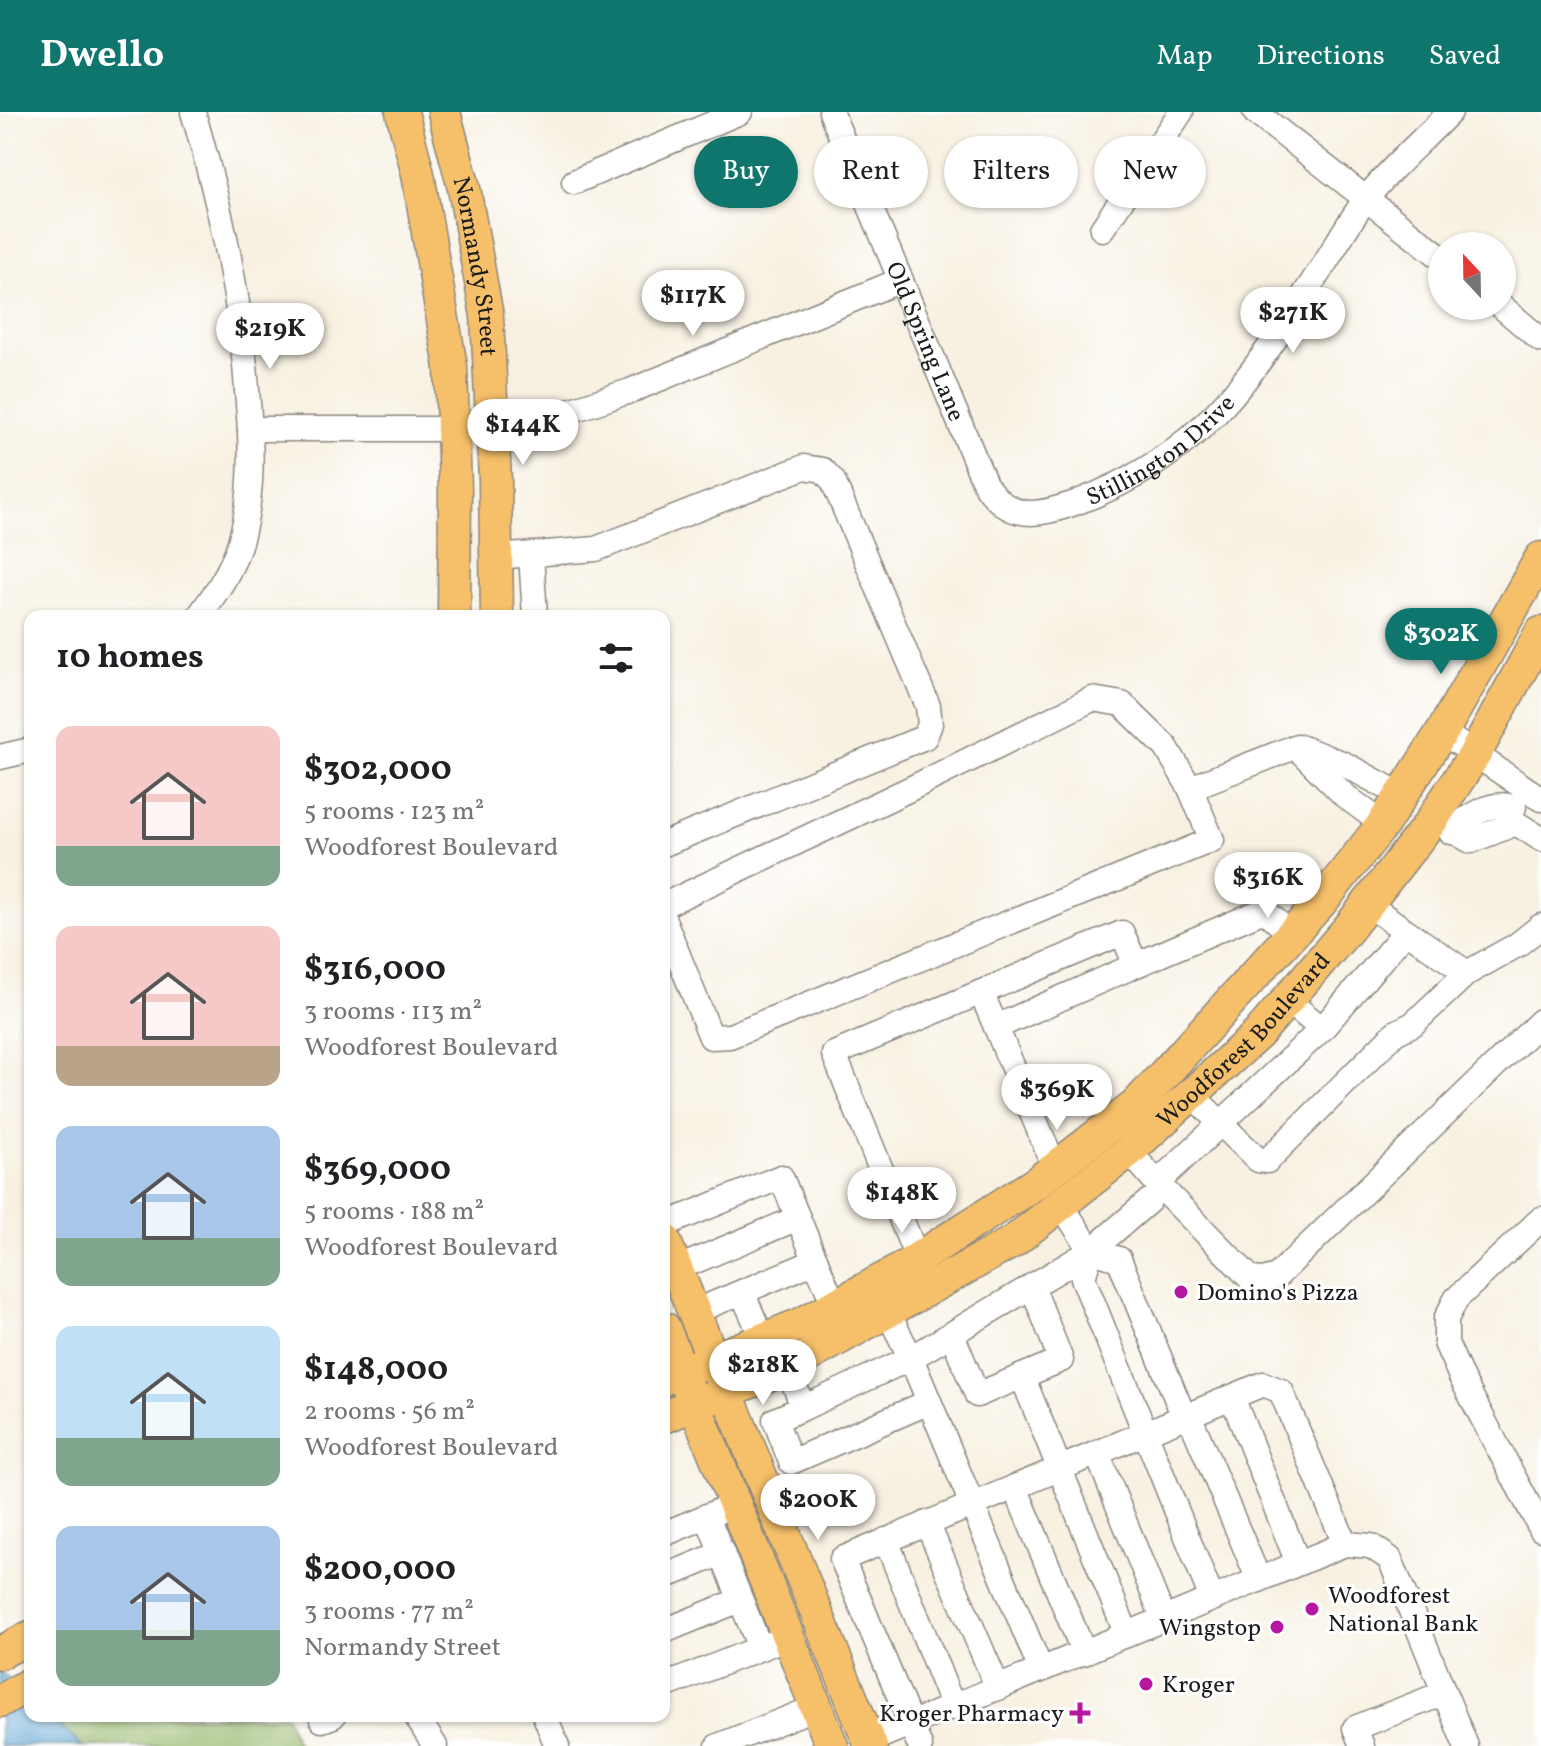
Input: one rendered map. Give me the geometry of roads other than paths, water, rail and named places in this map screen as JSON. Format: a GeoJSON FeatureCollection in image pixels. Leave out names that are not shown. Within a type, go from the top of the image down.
{"type":"FeatureCollection","features":[{"type":"Feature","properties":{"kind":"main road","name":"Normandy Street"},"geometry":{"type":"LineString","coordinates":[[402,112],[421,190],[451,367],[454,610]]}},
{"type":"Feature","properties":{"kind":"main road","name":"Normandy Street"},"geometry":{"type":"LineString","coordinates":[[444,112],[464,188],[487,316],[497,610]]}},
{"type":"Feature","properties":{"kind":"main road"},"geometry":{"type":"LineString","coordinates":[[421,190],[464,188]]}},
{"type":"Feature","properties":{"kind":"main road","name":"Woodforest Boulevard"},"geometry":{"type":"LineString","coordinates":[[673,1376],[763,1340],[834,1305],[917,1258],[1046,1176],[1136,1105],[1292,935],[1383,824],[1442,732],[1541,558]]}},
{"type":"Feature","properties":{"kind":"main road","name":"Woodforest Boulevard"},"geometry":{"type":"LineString","coordinates":[[670,1415],[788,1367],[1014,1241],[1129,1151],[1258,1034],[1367,904],[1442,826],[1475,754],[1541,633]]}},
{"type":"Feature","properties":{"kind":"main road"},"geometry":{"type":"LineString","coordinates":[[1258,973],[1287,1000]]}},
{"type":"Feature","properties":{"kind":"main road"},"geometry":{"type":"LineString","coordinates":[[1046,1176],[1062,1206]]}},
{"type":"Feature","properties":{"kind":"main road"},"geometry":{"type":"LineString","coordinates":[[670,1254],[802,1576],[866,1744]]}},
{"type":"Feature","properties":{"kind":"main road"},"geometry":{"type":"LineString","coordinates":[[673,1376],[694,1405],[720,1511],[780,1643],[817,1707],[832,1746]]}},
{"type":"Feature","properties":{"kind":"main road"},"geometry":{"type":"LineString","coordinates":[[780,1643],[823,1629]]}},
{"type":"Feature","properties":{"kind":"main road"},"geometry":{"type":"LineString","coordinates":[[0,1653],[24,1640]]}},
{"type":"Feature","properties":{"kind":"main road"},"geometry":{"type":"LineString","coordinates":[[0,1701],[24,1687]]}},
{"type":"Feature","properties":{"kind":"street"},"geometry":{"type":"LineString","coordinates":[[193,112],[225,231],[237,293],[250,429],[247,511],[240,541],[228,573],[203,610]]}},
{"type":"Feature","properties":{"kind":"street"},"geometry":{"type":"LineString","coordinates":[[574,182],[740,112]]}},
{"type":"Feature","properties":{"kind":"street","name":"Old Spring Lane"},"geometry":{"type":"LineString","coordinates":[[831,112],[979,470],[993,496],[1011,510],[1022,512],[1047,513],[1064,506]]}},
{"type":"Feature","properties":{"kind":"street"},"geometry":{"type":"LineString","coordinates":[[1102,229],[1181,112]]}},
{"type":"Feature","properties":{"kind":"street"},"geometry":{"type":"LineString","coordinates":[[1255,112],[1428,247]]}},
{"type":"Feature","properties":{"kind":"street","name":"Stillington Drive"},"geometry":{"type":"LineString","coordinates":[[1064,506],[1139,474],[1186,443],[1216,416],[1254,369],[1366,199],[1450,112]]}},
{"type":"Feature","properties":{"kind":"street"},"geometry":{"type":"LineString","coordinates":[[250,429],[453,429],[557,415],[592,405],[901,280]]}},
{"type":"Feature","properties":{"kind":"street"},"geometry":{"type":"LineString","coordinates":[[1516,319],[1541,340]]}},
{"type":"Feature","properties":{"kind":"street"},"geometry":{"type":"LineString","coordinates":[[496,557],[596,549],[804,467],[823,470],[833,481],[928,706],[930,724],[925,737],[670,842]]}},
{"type":"Feature","properties":{"kind":"street"},"geometry":{"type":"LineString","coordinates":[[531,555],[535,610]]}},
{"type":"Feature","properties":{"kind":"street"},"geometry":{"type":"LineString","coordinates":[[670,902],[1092,699],[1122,704],[1166,747],[1190,788],[1212,840],[730,1036],[711,1037],[673,975]]}},
{"type":"Feature","properties":{"kind":"street"},"geometry":{"type":"LineString","coordinates":[[1442,732],[1475,754],[1525,805],[1541,839]]}},
{"type":"Feature","properties":{"kind":"street"},"geometry":{"type":"LineString","coordinates":[[1190,788],[1297,746],[1344,764],[1403,796]]}},
{"type":"Feature","properties":{"kind":"street"},"geometry":{"type":"LineString","coordinates":[[1297,746],[1345,796],[1383,824]]}},
{"type":"Feature","properties":{"kind":"street"},"geometry":{"type":"LineString","coordinates":[[0,757],[24,751]]}},
{"type":"Feature","properties":{"kind":"street"},"geometry":{"type":"LineString","coordinates":[[1442,826],[1471,841],[1525,805]]}},
{"type":"Feature","properties":{"kind":"street"},"geometry":{"type":"LineString","coordinates":[[1367,904],[1467,973]]}},
{"type":"Feature","properties":{"kind":"street"},"geometry":{"type":"LineString","coordinates":[[996,1027],[1264,910],[1292,935]]}},
{"type":"Feature","properties":{"kind":"street"},"geometry":{"type":"LineString","coordinates":[[1191,1094],[1258,1160],[1267,1161],[1395,1033],[1413,1024],[1467,973],[1517,945],[1541,926]]}},
{"type":"Feature","properties":{"kind":"street"},"geometry":{"type":"LineString","coordinates":[[791,1462],[775,1420],[911,1358],[1091,1251],[1220,1122],[1322,1029],[1406,931]]}},
{"type":"Feature","properties":{"kind":"street"},"geometry":{"type":"LineString","coordinates":[[917,1258],[834,1054],[1122,933],[1136,965]]}},
{"type":"Feature","properties":{"kind":"street"},"geometry":{"type":"LineString","coordinates":[[981,992],[996,1027],[1046,1176]]}},
{"type":"Feature","properties":{"kind":"street"},"geometry":{"type":"LineString","coordinates":[[1287,1000],[1322,1029]]}},
{"type":"Feature","properties":{"kind":"street"},"geometry":{"type":"LineString","coordinates":[[1129,1151],[1153,1192],[1251,1279],[1277,1276],[1541,1021]]}},
{"type":"Feature","properties":{"kind":"street"},"geometry":{"type":"LineString","coordinates":[[670,1223],[781,1177],[834,1305]]}},
{"type":"Feature","properties":{"kind":"street"},"geometry":{"type":"LineString","coordinates":[[1062,1206],[1091,1251],[1119,1259],[1259,1580]]}},
{"type":"Feature","properties":{"kind":"street"},"geometry":{"type":"LineString","coordinates":[[676,1269],[798,1218]]}},
{"type":"Feature","properties":{"kind":"street"},"geometry":{"type":"LineString","coordinates":[[1541,1219],[1456,1299],[1446,1319],[1446,1343],[1453,1360],[1541,1529]]}},
{"type":"Feature","properties":{"kind":"street"},"geometry":{"type":"LineString","coordinates":[[1091,1251],[1083,1278],[1212,1599]]}},
{"type":"Feature","properties":{"kind":"street"},"geometry":{"type":"LineString","coordinates":[[694,1312],[816,1261]]}},
{"type":"Feature","properties":{"kind":"street"},"geometry":{"type":"LineString","coordinates":[[952,1334],[977,1395],[1061,1360],[1032,1286]]}},
{"type":"Feature","properties":{"kind":"street"},"geometry":{"type":"LineString","coordinates":[[742,1292],[763,1340]]}},
{"type":"Feature","properties":{"kind":"street"},"geometry":{"type":"LineString","coordinates":[[888,1313],[911,1358],[1041,1670]]}},
{"type":"Feature","properties":{"kind":"street"},"geometry":{"type":"LineString","coordinates":[[788,1367],[803,1408]]}},
{"type":"Feature","properties":{"kind":"street"},"geometry":{"type":"LineString","coordinates":[[1022,1376],[1127,1635]]}},
{"type":"Feature","properties":{"kind":"street"},"geometry":{"type":"LineString","coordinates":[[802,1576],[1263,1384],[1281,1391],[1345,1544]]}},
{"type":"Feature","properties":{"kind":"street"},"geometry":{"type":"LineString","coordinates":[[1232,1397],[1298,1563]]}},
{"type":"Feature","properties":{"kind":"street"},"geometry":{"type":"LineString","coordinates":[[760,1476],[929,1402]]}},
{"type":"Feature","properties":{"kind":"street"},"geometry":{"type":"LineString","coordinates":[[1097,1453],[1164,1620]]}},
{"type":"Feature","properties":{"kind":"street"},"geometry":{"type":"LineString","coordinates":[[1015,1487],[1084,1653]]}},
{"type":"Feature","properties":{"kind":"street"},"geometry":{"type":"LineString","coordinates":[[670,1532],[720,1511],[722,1553],[740,1600],[780,1643],[670,1684]]}},
{"type":"Feature","properties":{"kind":"street"},"geometry":{"type":"LineString","coordinates":[[927,1523],[998,1688]]}},
{"type":"Feature","properties":{"kind":"street"},"geometry":{"type":"LineString","coordinates":[[886,1540],[953,1707]]}},
{"type":"Feature","properties":{"kind":"street"},"geometry":{"type":"LineString","coordinates":[[866,1744],[916,1735],[953,1707],[1345,1544],[1371,1546],[1390,1559],[1466,1746]]}},
{"type":"Feature","properties":{"kind":"street"},"geometry":{"type":"LineString","coordinates":[[670,1575],[722,1553]]}},
{"type":"Feature","properties":{"kind":"street"},"geometry":{"type":"LineString","coordinates":[[842,1559],[916,1735]]}},
{"type":"Feature","properties":{"kind":"street"},"geometry":{"type":"LineString","coordinates":[[670,1629],[740,1600]]}},
{"type":"Feature","properties":{"kind":"street"},"geometry":{"type":"LineString","coordinates":[[1362,1746],[1355,1728],[1444,1693]]}},
{"type":"Feature","properties":{"kind":"street"},"geometry":{"type":"LineString","coordinates":[[718,1746],[817,1707]]}},
{"type":"Feature","properties":{"kind":"street"},"geometry":{"type":"LineString","coordinates":[[420,1722],[435,1746]]}},
{"type":"Feature","properties":{"kind":"street"},"geometry":{"type":"LineString","coordinates":[[547,1722],[557,1746]]}},
{"type":"Feature","properties":{"kind":"water"},"geometry":{"type":"Polygon","coordinates":[[[0,1671],[24,1693],[24,1722],[55,1722],[82,1746],[0,1746],[0,1671]]]}},
{"type":"Feature","properties":{"kind":"place","name":"Domino's Pizza"},"geometry":{"type":"Point","coordinates":[1181,1292]}},
{"type":"Feature","properties":{"kind":"place","name":"Woodforest National Bank"},"geometry":{"type":"Point","coordinates":[1312,1609]}},
{"type":"Feature","properties":{"kind":"place","name":"Wingstop"},"geometry":{"type":"Point","coordinates":[1277,1627]}},
{"type":"Feature","properties":{"kind":"place","name":"Kroger"},"geometry":{"type":"Point","coordinates":[1146,1684]}},
{"type":"Feature","properties":{"kind":"place","name":"Kroger Pharmacy"},"geometry":{"type":"Point","coordinates":[1080,1713]}}]}
